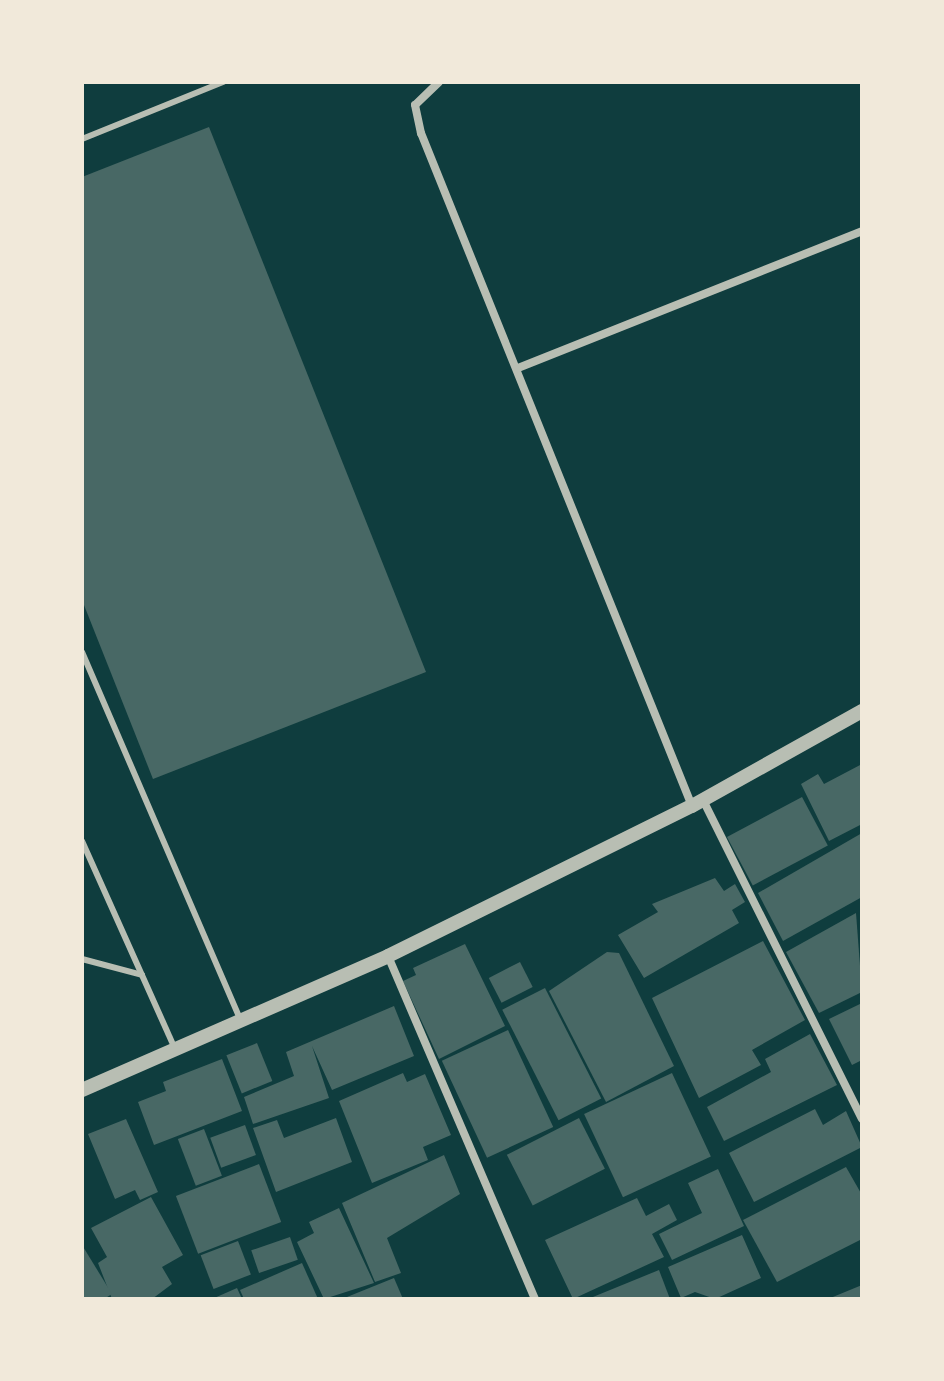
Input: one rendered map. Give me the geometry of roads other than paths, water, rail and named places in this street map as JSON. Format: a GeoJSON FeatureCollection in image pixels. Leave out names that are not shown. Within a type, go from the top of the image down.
{"type":"FeatureCollection","features":[{"type":"Feature","properties":{"kind":"street"},"geometry":{"type":"LineString","coordinates":[[439,82],[415,105],[421,133],[697,803],[862,1119]]}},
{"type":"Feature","properties":{"kind":"street"},"geometry":{"type":"LineString","coordinates":[[518,368],[862,231]]}},
{"type":"Feature","properties":{"kind":"street"},"geometry":{"type":"LineString","coordinates":[[82,1090],[388,956],[697,803],[862,711]]}},
{"type":"Feature","properties":{"kind":"street"},"geometry":{"type":"LineString","coordinates":[[388,956],[535,1299]]}},
{"type":"Feature","properties":{"kind":"lane"},"geometry":{"type":"LineString","coordinates":[[82,139],[223,82]]}},
{"type":"Feature","properties":{"kind":"lane"},"geometry":{"type":"LineString","coordinates":[[82,652],[241,1021]]}},
{"type":"Feature","properties":{"kind":"lane"},"geometry":{"type":"LineString","coordinates":[[82,841],[175,1049]]}},
{"type":"Feature","properties":{"kind":"lane"},"geometry":{"type":"LineString","coordinates":[[82,959],[142,975]]}}]}
